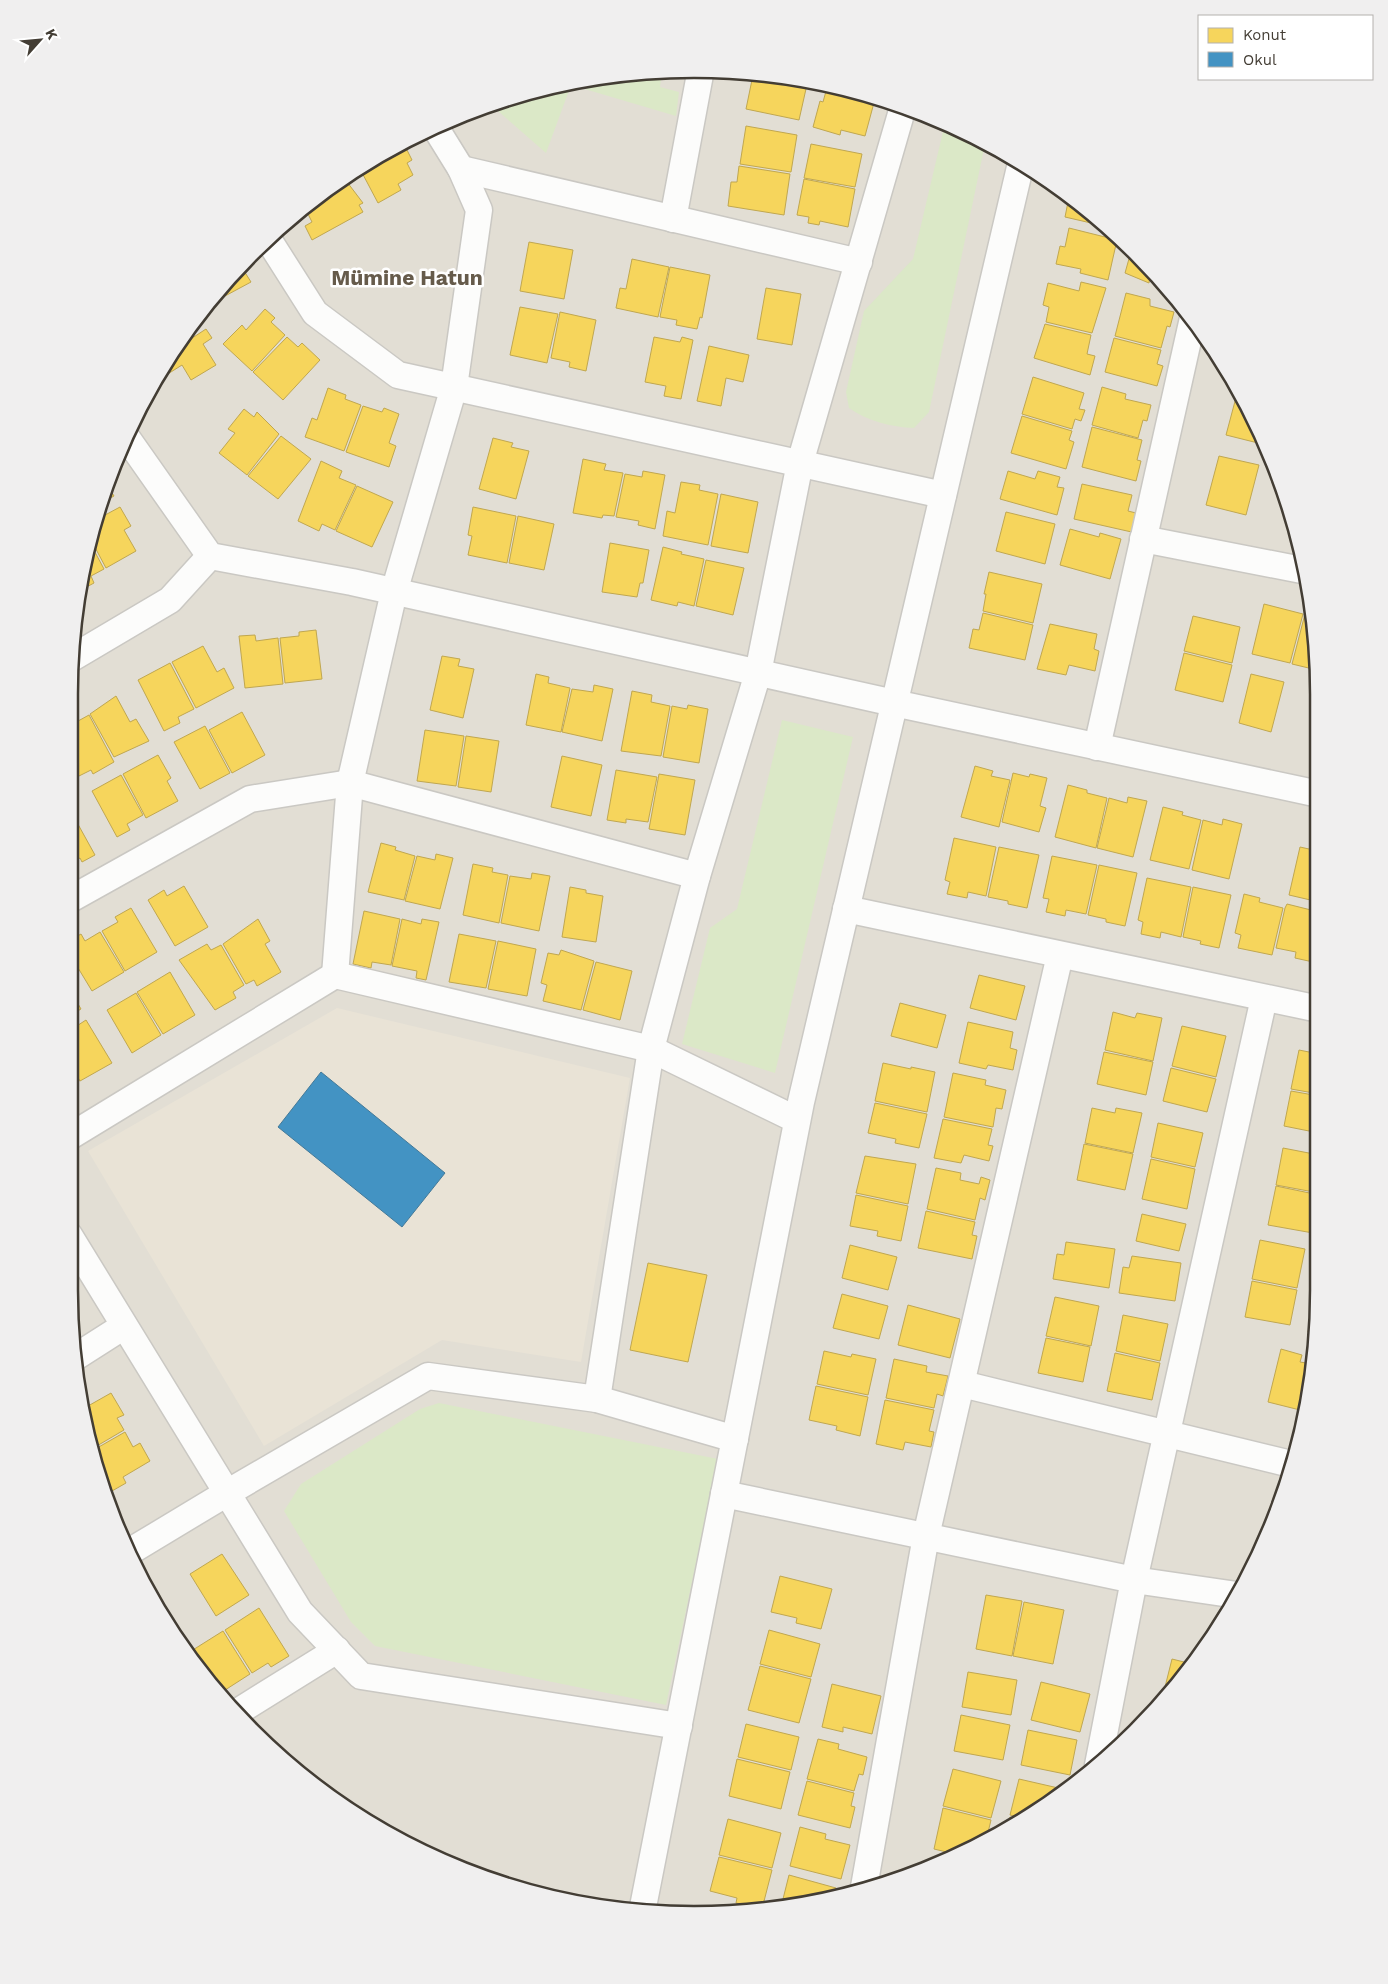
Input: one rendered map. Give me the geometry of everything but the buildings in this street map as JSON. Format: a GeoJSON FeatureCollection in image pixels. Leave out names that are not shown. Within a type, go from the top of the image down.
{"type":"FeatureCollection","features":[{"type":"Feature","properties":{"kind":"street"},"geometry":{"type":"LineString","coordinates":[[673,219],[700,78]]}},
{"type":"Feature","properties":{"kind":"street"},"geometry":{"type":"LineString","coordinates":[[596,1399],[651,1049],[697,876],[758,673],[800,463],[901,113]]}},
{"type":"Feature","properties":{"kind":"street"},"geometry":{"type":"LineString","coordinates":[[335,975],[350,783],[394,592],[454,387],[479,210],[461,169],[439,133]]}},
{"type":"Feature","properties":{"kind":"street"},"geometry":{"type":"LineString","coordinates":[[461,169],[859,262]]}},
{"type":"Feature","properties":{"kind":"street"},"geometry":{"type":"LineString","coordinates":[[644,1904],[797,1120],[1019,170]]}},
{"type":"Feature","properties":{"kind":"street"},"geometry":{"type":"LineString","coordinates":[[272,245],[316,312],[398,375],[943,495]]}},
{"type":"Feature","properties":{"kind":"street"},"geometry":{"type":"LineString","coordinates":[[1097,747],[1143,539],[1195,334]]}},
{"type":"Feature","properties":{"kind":"street"},"geometry":{"type":"LineString","coordinates":[[131,443],[210,556],[394,592],[894,703],[1310,792]]}},
{"type":"Feature","properties":{"kind":"street"},"geometry":{"type":"LineString","coordinates":[[1143,539],[1298,569]]}},
{"type":"Feature","properties":{"kind":"street"},"geometry":{"type":"LineString","coordinates":[[79,654],[170,600],[210,556]]}},
{"type":"Feature","properties":{"kind":"street"},"geometry":{"type":"LineString","coordinates":[[78,895],[250,799],[350,783],[697,876]]}},
{"type":"Feature","properties":{"kind":"street"},"geometry":{"type":"LineString","coordinates":[[846,909],[1310,1007]]}},
{"type":"Feature","properties":{"kind":"street"},"geometry":{"type":"LineString","coordinates":[[865,1882],[926,1536],[1060,954]]}},
{"type":"Feature","properties":{"kind":"street"},"geometry":{"type":"LineString","coordinates":[[78,1132],[335,975],[651,1049],[797,1120]]}},
{"type":"Feature","properties":{"kind":"street"},"geometry":{"type":"LineString","coordinates":[[1100,1754],[1134,1580],[1264,998]]}},
{"type":"Feature","properties":{"kind":"street"},"geometry":{"type":"LineString","coordinates":[[78,1250],[300,1612],[361,1676],[679,1726]]}},
{"type":"Feature","properties":{"kind":"street"},"geometry":{"type":"LineString","coordinates":[[81,1353],[124,1326]]}},
{"type":"Feature","properties":{"kind":"street"},"geometry":{"type":"LineString","coordinates":[[134,1549],[227,1492],[428,1376],[596,1399],[735,1439]]}},
{"type":"Feature","properties":{"kind":"street"},"geometry":{"type":"LineString","coordinates":[[962,1384],[1285,1463]]}},
{"type":"Feature","properties":{"kind":"street"},"geometry":{"type":"LineString","coordinates":[[724,1494],[1134,1580],[1230,1594]]}},
{"type":"Feature","properties":{"kind":"street"},"geometry":{"type":"LineString","coordinates":[[242,1709],[337,1650]]}},
{"type":"Feature","properties":{"kind":"shaded area"},"geometry":{"type":"Polygon","coordinates":[[[654,79],[734,79],[774,83],[814,89],[892,110],[930,124],[1002,160],[1037,181],[1100,230],[1158,288],[1183,319],[1207,351],[1247,421],[1264,458],[1289,534],[1299,574],[1309,654],[1310,1290],[1305,1370],[1299,1410],[1289,1450],[1264,1526],[1247,1563],[1207,1633],[1158,1696],[1100,1754],[1037,1803],[967,1843],[930,1860],[854,1885],[814,1895],[734,1905],[654,1905],[574,1895],[496,1874],[458,1860],[421,1843],[351,1803],[288,1754],[230,1696],[181,1633],[141,1563],[124,1526],[99,1450],[89,1410],[83,1370],[78,1290],[78,694],[83,614],[89,574],[99,534],[124,458],[141,421],[181,351],[230,288],[288,230],[319,205],[351,181],[421,141],[458,124],[534,99],[574,89],[654,79]]]}},
{"type":"Feature","properties":{"kind":"shaded area"},"geometry":{"type":"Polygon","coordinates":[[[337,1008],[630,1078],[581,1362],[442,1340],[264,1446],[88,1151],[337,1008]]]}},
{"type":"Feature","properties":{"kind":"green space"},"geometry":{"type":"Polygon","coordinates":[[[661,79],[660,87],[679,92],[676,116],[581,88],[661,79]]]}},
{"type":"Feature","properties":{"kind":"green space"},"geometry":{"type":"Polygon","coordinates":[[[569,90],[546,153],[497,110],[569,90]]]}},
{"type":"Feature","properties":{"kind":"green space"},"geometry":{"type":"Polygon","coordinates":[[[943,130],[984,150],[929,412],[914,428],[880,423],[856,413],[849,408],[846,392],[864,311],[913,259],[943,130]]]}},
{"type":"Feature","properties":{"kind":"green space"},"geometry":{"type":"Polygon","coordinates":[[[782,720],[853,737],[775,1073],[682,1044],[710,928],[737,909],[782,720]]]}},
{"type":"Feature","properties":{"kind":"green space"},"geometry":{"type":"Polygon","coordinates":[[[439,1403],[718,1459],[666,1705],[375,1646],[351,1622],[284,1511],[301,1484],[420,1409],[439,1403]]]}},
{"type":"Feature","properties":{"kind":"district","name":"Mümine Hatun"},"geometry":{"type":"Point","coordinates":[407,278]}}]}
